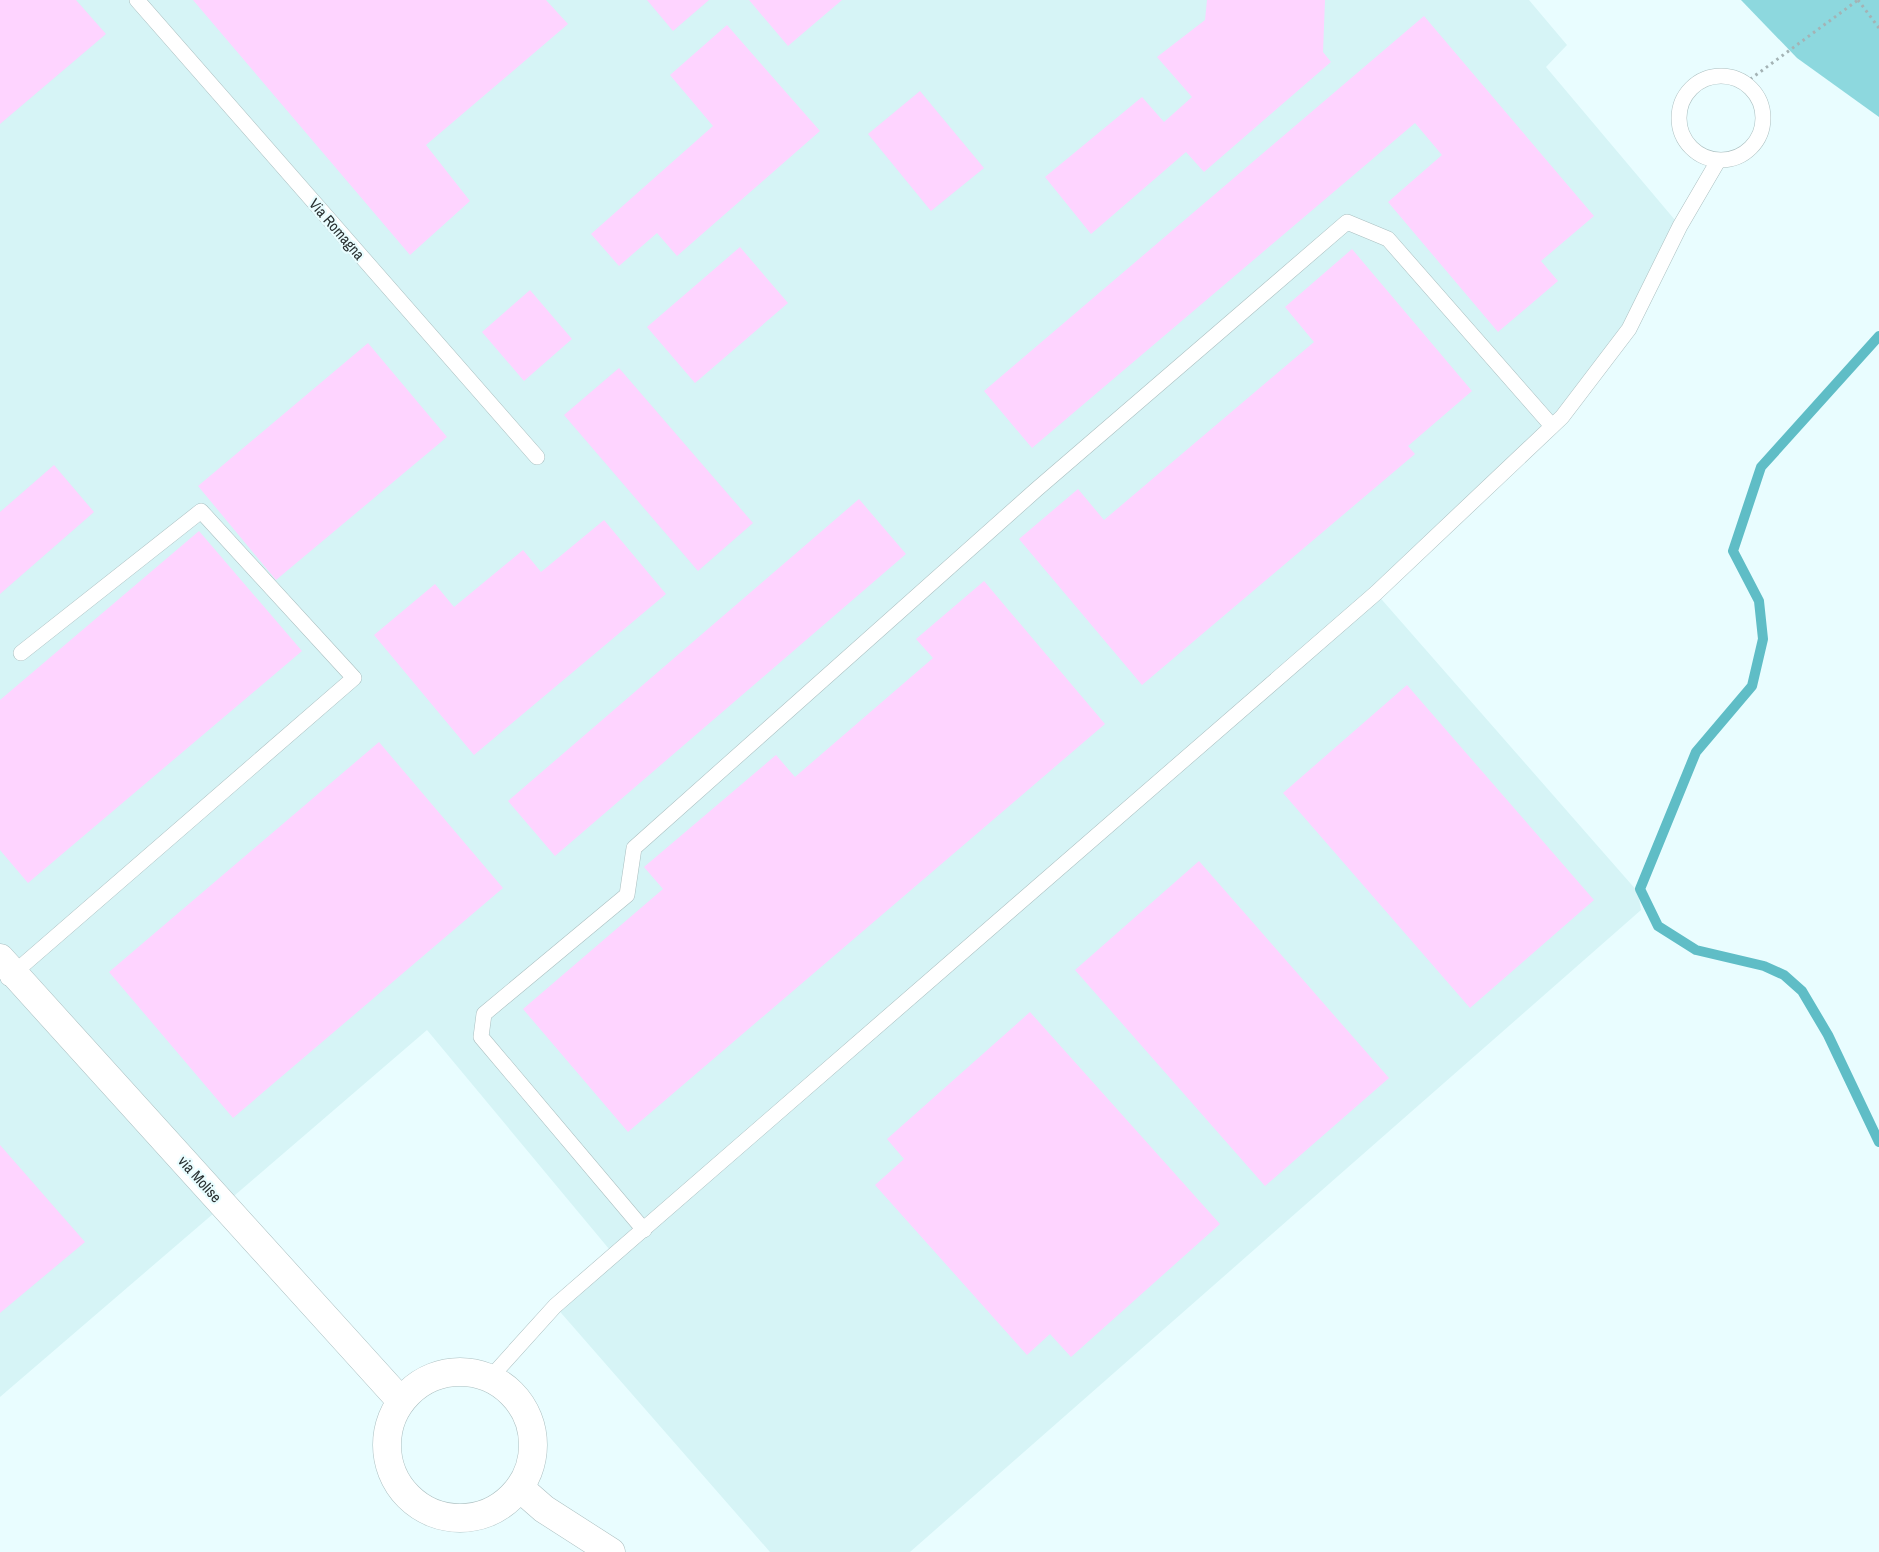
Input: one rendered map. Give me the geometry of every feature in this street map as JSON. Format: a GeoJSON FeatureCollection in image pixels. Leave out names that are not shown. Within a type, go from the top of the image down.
{"type":"FeatureCollection","features":[{"type":"Feature","properties":{"kind":"main road","name":"via Molise"},"geometry":{"type":"LineString","coordinates":[[6,971],[401,1401]]}},
{"type":"Feature","properties":{"kind":"main road"},"geometry":{"type":"LineString","coordinates":[[466,1372],[490,1378],[508,1390],[522,1406],[531,1426],[534,1448],[530,1469],[520,1488],[504,1505],[476,1517],[460,1519],[437,1515],[416,1505],[400,1488],[390,1467],[386,1444],[390,1421],[401,1401],[419,1384],[442,1373],[466,1372]]}},
{"type":"Feature","properties":{"kind":"main road"},"geometry":{"type":"LineString","coordinates":[[520,1488],[544,1508],[611,1552]]}},
{"type":"Feature","properties":{"kind":"lane","name":"Via Romagna"},"geometry":{"type":"LineString","coordinates":[[137,0],[537,457]]}},
{"type":"Feature","properties":{"kind":"lane"},"geometry":{"type":"LineString","coordinates":[[1719,76],[1733,78],[1745,83],[1756,93],[1763,119],[1761,133],[1754,145],[1744,154],[1731,160],[1718,161],[1704,157],[1692,150],[1683,138],[1678,125],[1681,104],[1693,86],[1705,78],[1719,76]]}},
{"type":"Feature","properties":{"kind":"lane"},"geometry":{"type":"LineString","coordinates":[[490,1378],[554,1306],[644,1230],[1391,580],[1562,417],[1629,329],[1680,226],[1718,161]]}},
{"type":"Feature","properties":{"kind":"lane"},"geometry":{"type":"LineString","coordinates":[[644,1230],[481,1037],[484,1014],[627,896],[634,848],[1037,489],[1347,222],[1388,239],[1552,426]]}},
{"type":"Feature","properties":{"kind":"lane"},"geometry":{"type":"LineString","coordinates":[[6,971],[354,678],[202,511],[21,653]]}},
{"type":"Feature","properties":{"kind":"path"},"geometry":{"type":"LineString","coordinates":[[1745,83],[1858,0],[1879,28]]}},
{"type":"Feature","properties":{"kind":"shaded area"},"geometry":{"type":"Polygon","coordinates":[[[0,0],[1529,0],[1567,45],[1546,67],[1680,226],[1629,329],[1562,417],[1376,593],[1638,892],[1641,910],[910,1552],[770,1552],[555,1306],[614,1255],[427,1030],[0,1397],[0,0]]]}},
{"type":"Feature","properties":{"kind":"shaded area"},"geometry":{"type":"Polygon","coordinates":[[[1741,0],[1879,0],[1879,117],[1797,58],[1741,0]]]}},
{"type":"Feature","properties":{"kind":"building"},"geometry":{"type":"Polygon","coordinates":[[[0,0],[76,0],[106,34],[0,124],[0,0]]]}},
{"type":"Feature","properties":{"kind":"building"},"geometry":{"type":"Polygon","coordinates":[[[193,0],[546,0],[568,24],[426,145],[470,201],[410,255],[193,0]]]}},
{"type":"Feature","properties":{"kind":"building"},"geometry":{"type":"Polygon","coordinates":[[[647,0],[709,0],[673,31],[647,0]]]}},
{"type":"Feature","properties":{"kind":"building"},"geometry":{"type":"Polygon","coordinates":[[[749,0],[842,0],[788,46],[749,0]]]}},
{"type":"Feature","properties":{"kind":"building"},"geometry":{"type":"Polygon","coordinates":[[[1207,0],[1325,0],[1323,52],[1331,62],[1204,172],[1186,152],[1091,234],[1045,177],[1142,97],[1164,122],[1192,97],[1157,57],[1205,20],[1207,0]]]}},
{"type":"Feature","properties":{"kind":"building"},"geometry":{"type":"Polygon","coordinates":[[[1424,16],[1594,216],[1541,261],[1558,281],[1498,332],[1388,202],[1442,155],[1415,123],[1032,448],[984,391],[1424,16]]]}},
{"type":"Feature","properties":{"kind":"building"},"geometry":{"type":"Polygon","coordinates":[[[727,25],[820,131],[677,256],[657,233],[619,266],[591,234],[713,126],[670,75],[727,25]]]}},
{"type":"Feature","properties":{"kind":"building"},"geometry":{"type":"Polygon","coordinates":[[[920,91],[984,168],[931,211],[868,134],[920,91]]]}},
{"type":"Feature","properties":{"kind":"building"},"geometry":{"type":"Polygon","coordinates":[[[740,247],[788,303],[695,383],[647,327],[740,247]]]}},
{"type":"Feature","properties":{"kind":"building"},"geometry":{"type":"Polygon","coordinates":[[[1352,249],[1472,391],[1408,446],[1415,454],[1142,685],[1019,539],[1078,489],[1104,520],[1314,342],[1285,307],[1352,249]]]}},
{"type":"Feature","properties":{"kind":"building"},"geometry":{"type":"Polygon","coordinates":[[[530,290],[572,339],[524,381],[482,332],[530,290]]]}},
{"type":"Feature","properties":{"kind":"building"},"geometry":{"type":"Polygon","coordinates":[[[368,343],[447,437],[276,580],[198,486],[368,343]]]}},
{"type":"Feature","properties":{"kind":"building"},"geometry":{"type":"Polygon","coordinates":[[[619,368],[753,523],[698,571],[564,415],[619,368]]]}},
{"type":"Feature","properties":{"kind":"building"},"geometry":{"type":"Polygon","coordinates":[[[54,465],[94,512],[0,594],[0,512],[54,465]]]}},
{"type":"Feature","properties":{"kind":"building"},"geometry":{"type":"Polygon","coordinates":[[[859,499],[906,554],[555,856],[508,801],[859,499]]]}},
{"type":"Feature","properties":{"kind":"building"},"geometry":{"type":"Polygon","coordinates":[[[604,520],[666,594],[474,755],[374,635],[435,584],[454,607],[523,550],[541,572],[604,520]]]}},
{"type":"Feature","properties":{"kind":"building"},"geometry":{"type":"Polygon","coordinates":[[[199,531],[302,651],[28,883],[0,850],[0,700],[199,531]]]}},
{"type":"Feature","properties":{"kind":"building"},"geometry":{"type":"Polygon","coordinates":[[[984,581],[1105,724],[628,1132],[523,1009],[663,889],[644,867],[776,755],[795,777],[933,658],[916,639],[984,581]]]}},
{"type":"Feature","properties":{"kind":"building"},"geometry":{"type":"Polygon","coordinates":[[[1407,685],[1594,900],[1470,1008],[1283,793],[1407,685]]]}},
{"type":"Feature","properties":{"kind":"building"},"geometry":{"type":"Polygon","coordinates":[[[379,742],[503,888],[233,1118],[109,972],[379,742]]]}},
{"type":"Feature","properties":{"kind":"building"},"geometry":{"type":"Polygon","coordinates":[[[1199,861],[1389,1078],[1265,1186],[1075,970],[1199,861]]]}},
{"type":"Feature","properties":{"kind":"building"},"geometry":{"type":"Polygon","coordinates":[[[1030,1012],[1220,1224],[1071,1357],[1050,1334],[1027,1355],[875,1185],[904,1159],[887,1139],[1030,1012]]]}},
{"type":"Feature","properties":{"kind":"building"},"geometry":{"type":"Polygon","coordinates":[[[0,1145],[85,1242],[0,1313],[0,1145]]]}},
{"type":"Feature","properties":{"kind":"waterway"},"geometry":{"type":"LineString","coordinates":[[1879,336],[1761,467],[1733,551],[1759,601],[1763,639],[1752,686],[1696,752],[1640,889],[1658,926],[1696,950],[1764,966],[1784,975],[1802,991],[1828,1035],[1879,1142]]}}]}
